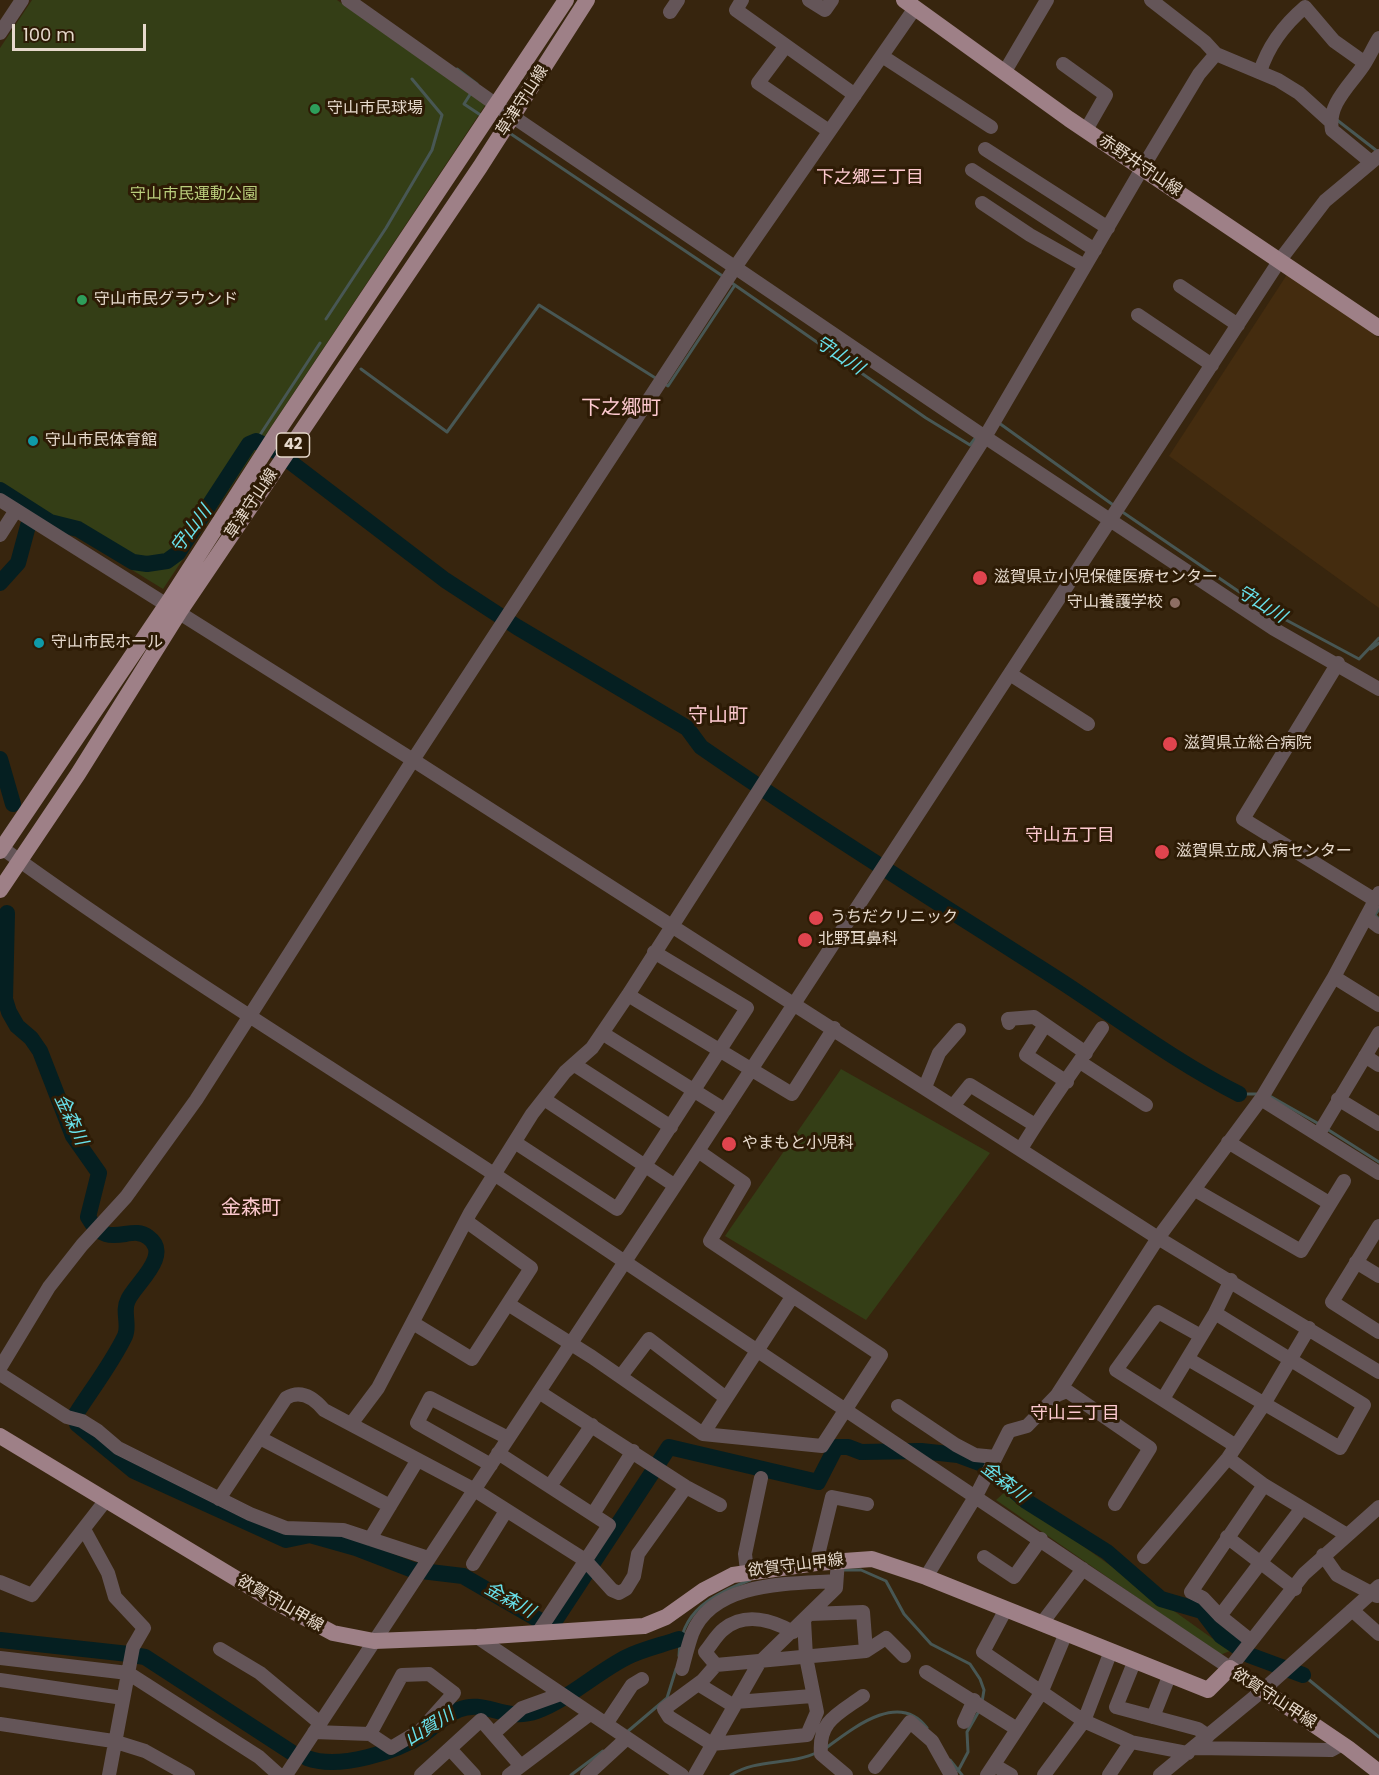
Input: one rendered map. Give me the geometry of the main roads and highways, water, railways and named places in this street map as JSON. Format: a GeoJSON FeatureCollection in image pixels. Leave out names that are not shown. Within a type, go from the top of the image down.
{"type":"FeatureCollection","features":[{"type":"Feature","properties":{"kind":"main road","name":"草津守山線"},"geometry":{"type":"LineString","coordinates":[[0,890],[78,774],[278,431],[566,0]]}},
{"type":"Feature","properties":{"kind":"main road","name":"草津守山線"},"geometry":{"type":"LineString","coordinates":[[1,850],[174,607],[512,116],[587,0]]}},
{"type":"Feature","properties":{"kind":"main road","name":"赤野井守山線"},"geometry":{"type":"LineString","coordinates":[[911,3],[1004,73],[1086,130],[1379,328]]}},
{"type":"Feature","properties":{"kind":"main road","name":"欲賀守山甲線"},"geometry":{"type":"LineString","coordinates":[[0,1436],[333,1633],[374,1641],[627,1628],[654,1623],[719,1581],[747,1571],[838,1560],[884,1561],[1208,1690],[1230,1668],[1379,1772]]}},
{"type":"Feature","properties":{"kind":"water"},"geometry":{"type":"Polygon","coordinates":[[[0,483],[31,505],[29,513],[0,494],[0,483]]]}},
{"type":"Feature","properties":{"kind":"waterway"},"geometry":{"type":"LineString","coordinates":[[457,69],[477,84]]}},
{"type":"Feature","properties":{"kind":"waterway"},"geometry":{"type":"LineString","coordinates":[[326,319],[386,228],[432,150],[442,115],[412,79]]}},
{"type":"Feature","properties":{"kind":"waterway"},"geometry":{"type":"LineString","coordinates":[[471,93],[464,104],[482,116]]}},
{"type":"Feature","properties":{"kind":"waterway"},"geometry":{"type":"LineString","coordinates":[[1337,120],[1377,151]]}},
{"type":"Feature","properties":{"kind":"waterway"},"geometry":{"type":"LineString","coordinates":[[508,132],[724,277]]}},
{"type":"Feature","properties":{"kind":"waterway","name":"守山川"},"geometry":{"type":"LineString","coordinates":[[729,281],[926,418],[970,445],[977,436]]}},
{"type":"Feature","properties":{"kind":"waterway","name":"守山川"},"geometry":{"type":"LineString","coordinates":[[663,383],[668,386],[735,285]]}},
{"type":"Feature","properties":{"kind":"waterway","name":"守山川"},"geometry":{"type":"LineString","coordinates":[[361,369],[447,432],[539,305],[657,379]]}},
{"type":"Feature","properties":{"kind":"waterway","name":"守山川"},"geometry":{"type":"LineString","coordinates":[[256,441],[320,343]]}},
{"type":"Feature","properties":{"kind":"waterway","name":"守山川"},"geometry":{"type":"LineString","coordinates":[[999,423],[1116,507]]}},
{"type":"Feature","properties":{"kind":"waterway"},"geometry":{"type":"LineString","coordinates":[[0,490],[50,522],[78,529],[133,562],[147,564],[167,561],[178,553],[249,444],[256,441],[276,451],[445,580],[517,627],[687,728],[701,747],[789,807],[1170,1054],[1239,1094]]}},
{"type":"Feature","properties":{"kind":"waterway","name":"金森川"},"geometry":{"type":"LineString","coordinates":[[0,583],[18,563],[32,511]]}},
{"type":"Feature","properties":{"kind":"waterway","name":"守山川"},"geometry":{"type":"LineString","coordinates":[[1121,511],[1260,606],[1359,659],[1379,638]]}},
{"type":"Feature","properties":{"kind":"waterway","name":"守山川"},"geometry":{"type":"LineString","coordinates":[[1371,649],[1379,643]]}},
{"type":"Feature","properties":{"kind":"waterway","name":"金森川"},"geometry":{"type":"LineString","coordinates":[[0,759],[13,804]]}},
{"type":"Feature","properties":{"kind":"waterway","name":"守山川"},"geometry":{"type":"LineString","coordinates":[[1379,909],[1375,915],[1379,919]]}},
{"type":"Feature","properties":{"kind":"waterway","name":"金森川"},"geometry":{"type":"LineString","coordinates":[[7,913],[5,999],[17,1026],[31,1038],[40,1051],[73,1136],[99,1173],[88,1217],[103,1233],[141,1234],[155,1244],[155,1261],[126,1304],[125,1336],[76,1414],[77,1424],[134,1471],[286,1540],[310,1535],[356,1548],[413,1570],[463,1576],[539,1620],[552,1625],[669,1447],[818,1482],[836,1447],[848,1447],[861,1452],[921,1451],[958,1455],[985,1465],[1026,1501],[1107,1552],[1161,1599],[1202,1611],[1221,1636],[1249,1655],[1303,1675]]}},
{"type":"Feature","properties":{"kind":"waterway"},"geometry":{"type":"LineString","coordinates":[[1239,1094],[1258,1094]]}},
{"type":"Feature","properties":{"kind":"waterway"},"geometry":{"type":"LineString","coordinates":[[1268,1095],[1319,1124]]}},
{"type":"Feature","properties":{"kind":"waterway"},"geometry":{"type":"LineString","coordinates":[[1327,1129],[1379,1162]]}},
{"type":"Feature","properties":{"kind":"waterway"},"geometry":{"type":"LineString","coordinates":[[840,1570],[861,1570],[886,1581],[904,1614],[931,1644],[970,1664],[984,1690],[982,1702]]}},
{"type":"Feature","properties":{"kind":"waterway"},"geometry":{"type":"LineString","coordinates":[[679,1656],[685,1627],[701,1606],[723,1592],[750,1580]]}},
{"type":"Feature","properties":{"kind":"waterway","name":"山賀川"},"geometry":{"type":"LineString","coordinates":[[307,1758],[335,1762],[383,1753],[412,1741],[449,1715],[468,1707],[514,1714],[537,1711],[560,1700],[627,1657],[679,1639]]}},
{"type":"Feature","properties":{"kind":"waterway","name":"山賀川"},"geometry":{"type":"LineString","coordinates":[[0,1640],[129,1654]]}},
{"type":"Feature","properties":{"kind":"waterway","name":"山賀川"},"geometry":{"type":"LineString","coordinates":[[139,1656],[145,1657],[291,1752]]}},
{"type":"Feature","properties":{"kind":"waterway"},"geometry":{"type":"LineString","coordinates":[[627,1732],[667,1698],[676,1669]]}},
{"type":"Feature","properties":{"kind":"waterway","name":"金森川"},"geometry":{"type":"LineString","coordinates":[[1303,1675],[1379,1737]]}},
{"type":"Feature","properties":{"kind":"waterway"},"geometry":{"type":"LineString","coordinates":[[958,1771],[968,1752],[967,1732],[979,1711]]}},
{"type":"Feature","properties":{"kind":"waterway"},"geometry":{"type":"LineString","coordinates":[[826,1748],[862,1723],[890,1713],[903,1712],[916,1717],[927,1728]]}},
{"type":"Feature","properties":{"kind":"waterway"},"geometry":{"type":"LineString","coordinates":[[571,1775],[603,1751]]}},
{"type":"Feature","properties":{"kind":"waterway"},"geometry":{"type":"LineString","coordinates":[[731,1775],[752,1766],[796,1759],[818,1752]]}},
{"type":"Feature","properties":{"kind":"waterway"},"geometry":{"type":"LineString","coordinates":[[950,1760],[962,1775]]}},
{"type":"Feature","properties":{"kind":"place","name":"守山市民球場"},"geometry":{"type":"Point","coordinates":[315,109]}},
{"type":"Feature","properties":{"kind":"place","name":"守山市民グラウンド"},"geometry":{"type":"Point","coordinates":[82,300]}},
{"type":"Feature","properties":{"kind":"place","name":"守山市民体育館"},"geometry":{"type":"Point","coordinates":[33,441]}},
{"type":"Feature","properties":{"kind":"place","name":"滋賀県立小児保健医療センター"},"geometry":{"type":"Point","coordinates":[980,578]}},
{"type":"Feature","properties":{"kind":"place","name":"守山養護学校"},"geometry":{"type":"Point","coordinates":[1175,603]}},
{"type":"Feature","properties":{"kind":"place","name":"守山市民ホール"},"geometry":{"type":"Point","coordinates":[39,643]}},
{"type":"Feature","properties":{"kind":"place","name":"滋賀県立総合病院"},"geometry":{"type":"Point","coordinates":[1170,744]}},
{"type":"Feature","properties":{"kind":"place","name":"滋賀県立成人病センター"},"geometry":{"type":"Point","coordinates":[1162,852]}},
{"type":"Feature","properties":{"kind":"place","name":"うちだクリニック"},"geometry":{"type":"Point","coordinates":[816,918]}},
{"type":"Feature","properties":{"kind":"place","name":"北野耳鼻科"},"geometry":{"type":"Point","coordinates":[805,940]}},
{"type":"Feature","properties":{"kind":"place","name":"やまもと小児科"},"geometry":{"type":"Point","coordinates":[729,1144]}},
{"type":"Feature","properties":{"kind":"district","name":"下之郷三丁目"},"geometry":{"type":"Point","coordinates":[870,178]}},
{"type":"Feature","properties":{"kind":"district","name":"下之郷町"},"geometry":{"type":"Point","coordinates":[621,409]}},
{"type":"Feature","properties":{"kind":"district","name":"守山町"},"geometry":{"type":"Point","coordinates":[718,717]}},
{"type":"Feature","properties":{"kind":"district","name":"守山五丁目"},"geometry":{"type":"Point","coordinates":[1070,836]}},
{"type":"Feature","properties":{"kind":"district","name":"金森町"},"geometry":{"type":"Point","coordinates":[251,1209]}},
{"type":"Feature","properties":{"kind":"district","name":"守山三丁目"},"geometry":{"type":"Point","coordinates":[1075,1414]}},
{"type":"Feature","properties":{"kind":"park label","name":"守山市民運動公園"},"geometry":{"type":"Point","coordinates":[194,195]}}]}
